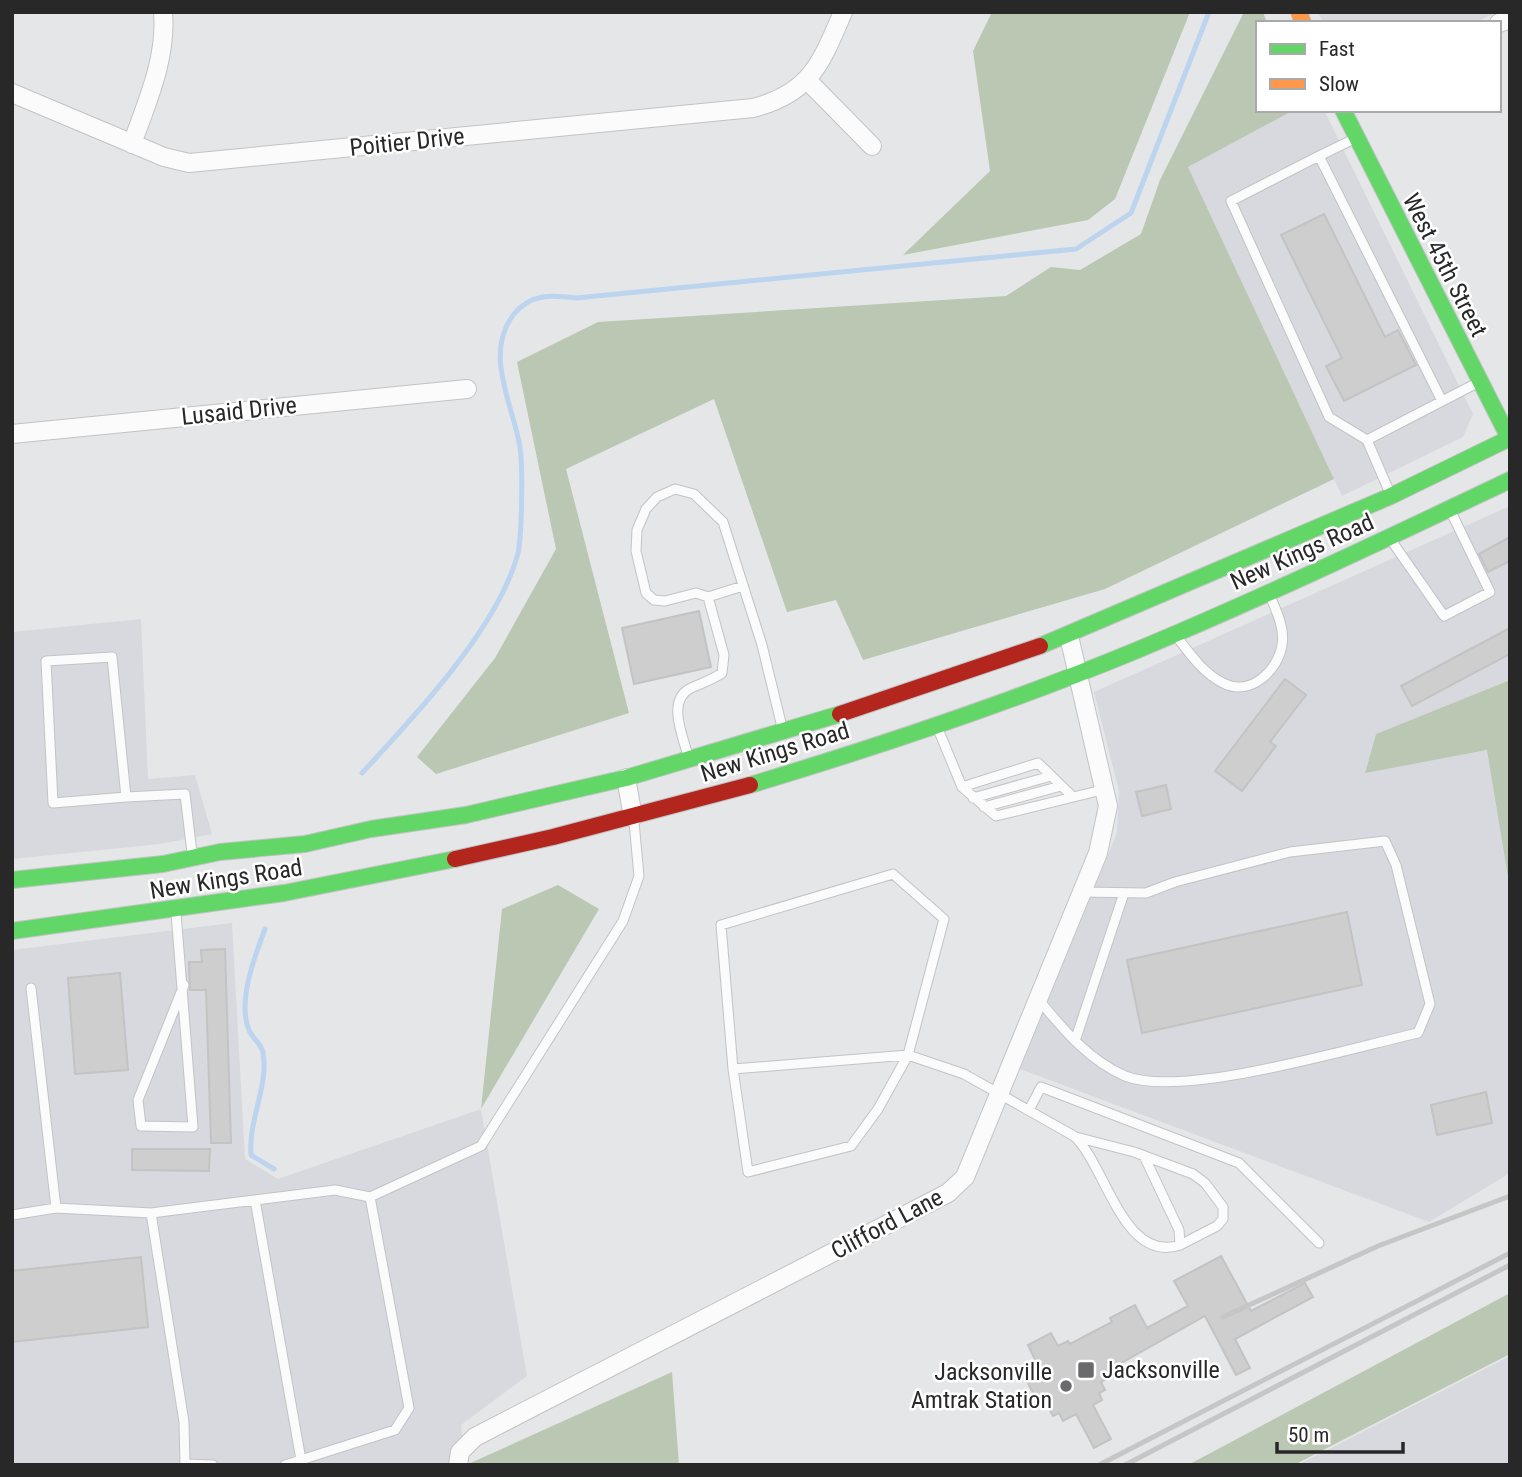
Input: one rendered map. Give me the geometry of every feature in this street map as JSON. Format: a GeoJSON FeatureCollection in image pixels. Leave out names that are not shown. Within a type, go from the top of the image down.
{"type":"FeatureCollection","features":[{"type":"Feature","properties":{"kind":"main road","name":"West 45th Street"},"geometry":{"type":"LineString","coordinates":[[1344,112],[1509,438]]}},
{"type":"Feature","properties":{"kind":"main road"},"geometry":{"type":"LineString","coordinates":[[1465,501],[1497,464],[1509,438]]}},
{"type":"Feature","properties":{"kind":"main road","name":"New Kings Road"},"geometry":{"type":"LineString","coordinates":[[12,880],[163,864],[220,852],[304,844],[371,829],[466,815],[626,778],[783,732],[1069,636],[1391,496],[1509,438]]}},
{"type":"Feature","properties":{"kind":"main road","name":"New Kings Road"},"geometry":{"type":"LineString","coordinates":[[12,931],[176,911],[452,861],[751,785],[936,725],[1078,674],[1269,593],[1510,480]]}},
{"type":"Feature","properties":{"kind":"street"},"geometry":{"type":"LineString","coordinates":[[132,144],[155,80],[162,51],[163,12]]}},
{"type":"Feature","properties":{"kind":"street"},"geometry":{"type":"LineString","coordinates":[[843,12],[820,65],[808,81],[872,146]]}},
{"type":"Feature","properties":{"kind":"street","name":"Poitier Drive"},"geometry":{"type":"LineString","coordinates":[[12,93],[164,158],[189,163],[753,108],[779,102],[808,81]]}},
{"type":"Feature","properties":{"kind":"street","name":"Lusaid Drive"},"geometry":{"type":"LineString","coordinates":[[12,434],[467,389]]}},
{"type":"Feature","properties":{"kind":"street","name":"Clifford Lane"},"geometry":{"type":"LineString","coordinates":[[458,1465],[460,1452],[475,1437],[948,1193],[965,1177],[1082,892],[1106,825],[1106,789],[1069,636]]}},
{"type":"Feature","properties":{"kind":"street"},"geometry":{"type":"LineString","coordinates":[[626,778],[633,817]]}},
{"type":"Feature","properties":{"kind":"lane"},"geometry":{"type":"LineString","coordinates":[[1356,138],[1231,201],[1329,417],[1367,440],[1391,496]]}},
{"type":"Feature","properties":{"kind":"lane"},"geometry":{"type":"LineString","coordinates":[[1319,156],[1442,401]]}},
{"type":"Feature","properties":{"kind":"lane"},"geometry":{"type":"LineString","coordinates":[[1367,440],[1479,382]]}},
{"type":"Feature","properties":{"kind":"lane"},"geometry":{"type":"LineString","coordinates":[[743,586],[708,597],[696,593],[665,601],[654,600],[646,593],[636,551],[637,530],[646,509],[657,497],[675,489],[694,494],[723,522],[762,645],[783,732]]}},
{"type":"Feature","properties":{"kind":"lane"},"geometry":{"type":"LineString","coordinates":[[1390,538],[1444,616],[1490,592],[1449,509]]}},
{"type":"Feature","properties":{"kind":"lane"},"geometry":{"type":"LineString","coordinates":[[1174,633],[1206,672],[1215,678],[1238,687],[1252,684],[1272,670],[1283,643],[1281,628],[1269,593]]}},
{"type":"Feature","properties":{"kind":"lane"},"geometry":{"type":"LineString","coordinates":[[688,760],[677,714],[679,701],[688,689],[722,673],[724,665],[708,597]]}},
{"type":"Feature","properties":{"kind":"lane"},"geometry":{"type":"LineString","coordinates":[[126,797],[112,657],[46,662],[53,803],[186,794],[193,858]]}},
{"type":"Feature","properties":{"kind":"lane"},"geometry":{"type":"LineString","coordinates":[[936,725],[962,787],[996,816],[1106,789]]}},
{"type":"Feature","properties":{"kind":"lane"},"geometry":{"type":"LineString","coordinates":[[962,787],[1038,763],[1072,796]]}},
{"type":"Feature","properties":{"kind":"lane"},"geometry":{"type":"LineString","coordinates":[[973,798],[1051,776]]}},
{"type":"Feature","properties":{"kind":"lane"},"geometry":{"type":"LineString","coordinates":[[984,807],[1061,786]]}},
{"type":"Feature","properties":{"kind":"lane"},"geometry":{"type":"LineString","coordinates":[[12,1215],[56,1208],[151,1213],[335,1190],[370,1197],[481,1146],[623,921],[639,876],[633,817]]}},
{"type":"Feature","properties":{"kind":"lane"},"geometry":{"type":"LineString","coordinates":[[1038,999],[1075,1041],[1103,1065],[1129,1077],[1158,1082],[1210,1079],[1418,1032],[1430,1004],[1396,865],[1385,841],[1290,852],[1175,882],[1146,893],[1082,892]]}},
{"type":"Feature","properties":{"kind":"lane"},"geometry":{"type":"LineString","coordinates":[[893,874],[944,919],[908,1055],[878,1109],[851,1146],[748,1172],[733,1069],[721,925],[893,874]]}},
{"type":"Feature","properties":{"kind":"lane"},"geometry":{"type":"LineString","coordinates":[[1075,1041],[1124,892]]}},
{"type":"Feature","properties":{"kind":"lane"},"geometry":{"type":"LineString","coordinates":[[176,911],[184,985],[193,1126],[141,1126],[138,1100],[184,985]]}},
{"type":"Feature","properties":{"kind":"lane"},"geometry":{"type":"LineString","coordinates":[[31,988],[56,1208]]}},
{"type":"Feature","properties":{"kind":"lane"},"geometry":{"type":"LineString","coordinates":[[733,1069],[908,1055],[964,1074],[1074,1136],[1088,1149],[1124,1221],[1136,1234],[1154,1246],[1168,1249],[1180,1245],[1217,1226],[1225,1213],[1205,1183],[1193,1174],[1144,1156],[1074,1136]]}},
{"type":"Feature","properties":{"kind":"lane"},"geometry":{"type":"LineString","coordinates":[[1029,1110],[1041,1087],[1239,1163],[1319,1243]]}},
{"type":"Feature","properties":{"kind":"lane"},"geometry":{"type":"LineString","coordinates":[[1144,1156],[1180,1230],[1180,1245]]}},
{"type":"Feature","properties":{"kind":"lane"},"geometry":{"type":"LineString","coordinates":[[285,1465],[394,1430],[409,1408],[370,1197]]}},
{"type":"Feature","properties":{"kind":"lane"},"geometry":{"type":"LineString","coordinates":[[255,1200],[301,1460]]}},
{"type":"Feature","properties":{"kind":"lane"},"geometry":{"type":"LineString","coordinates":[[151,1213],[184,1422],[185,1464],[213,1465]]}},
{"type":"Feature","properties":{"kind":"shaded area"},"geometry":{"type":"Polygon","coordinates":[[[1318,12],[1497,12],[1478,21],[1322,21],[1318,12]]]}},
{"type":"Feature","properties":{"kind":"shaded area"},"geometry":{"type":"Polygon","coordinates":[[[1290,112],[1325,112],[1473,414],[1463,437],[1342,496],[1188,167],[1290,112]]]}},
{"type":"Feature","properties":{"kind":"shaded area"},"geometry":{"type":"Polygon","coordinates":[[[1510,506],[1510,680],[1376,734],[1365,772],[1488,750],[1510,889],[1510,1173],[1429,1222],[1020,1069],[1117,833],[1119,791],[1094,692],[1510,506]]]}},
{"type":"Feature","properties":{"kind":"shaded area"},"geometry":{"type":"Polygon","coordinates":[[[141,619],[148,779],[195,775],[212,834],[160,844],[12,859],[12,632],[141,619]]]}},
{"type":"Feature","properties":{"kind":"shaded area"},"geometry":{"type":"Polygon","coordinates":[[[232,923],[245,1159],[278,1179],[481,1109],[527,1376],[461,1425],[465,1465],[12,1465],[12,950],[232,923]]]}},
{"type":"Feature","properties":{"kind":"shaded area"},"geometry":{"type":"Polygon","coordinates":[[[1510,1356],[1510,1465],[1298,1465],[1510,1356]]]}},
{"type":"Feature","properties":{"kind":"green space"},"geometry":{"type":"Polygon","coordinates":[[[992,12],[1190,12],[1115,199],[1088,220],[903,255],[990,171],[973,51],[992,12]]]}},
{"type":"Feature","properties":{"kind":"green space"},"geometry":{"type":"Polygon","coordinates":[[[1244,12],[1263,12],[1266,21],[1256,21],[1256,112],[1290,112],[1188,167],[1334,479],[1105,589],[863,660],[836,600],[787,612],[714,399],[566,469],[629,713],[436,774],[417,757],[495,658],[556,549],[517,362],[598,322],[1006,296],[1051,267],[1080,270],[1141,234],[1160,180],[1244,12]]]}},
{"type":"Feature","properties":{"kind":"green space"},"geometry":{"type":"Polygon","coordinates":[[[1510,680],[1510,889],[1487,750],[1365,773],[1376,734],[1510,680]]]}},
{"type":"Feature","properties":{"kind":"green space"},"geometry":{"type":"Polygon","coordinates":[[[558,885],[599,909],[481,1109],[502,909],[558,885]]]}},
{"type":"Feature","properties":{"kind":"green space"},"geometry":{"type":"Polygon","coordinates":[[[1510,1293],[1510,1354],[1294,1465],[1188,1465],[1510,1293]]]}},
{"type":"Feature","properties":{"kind":"green space"},"geometry":{"type":"Polygon","coordinates":[[[672,1372],[679,1465],[466,1465],[672,1372]]]}},
{"type":"Feature","properties":{"kind":"building"},"geometry":{"type":"Polygon","coordinates":[[[1324,214],[1385,337],[1398,330],[1416,365],[1344,401],[1326,366],[1342,358],[1281,235],[1324,214]]]}},
{"type":"Feature","properties":{"kind":"building"},"geometry":{"type":"Polygon","coordinates":[[[1510,537],[1510,561],[1488,572],[1479,554],[1510,537]]]}},
{"type":"Feature","properties":{"kind":"building"},"geometry":{"type":"Polygon","coordinates":[[[699,611],[711,667],[634,684],[622,628],[699,611]]]}},
{"type":"Feature","properties":{"kind":"building"},"geometry":{"type":"Polygon","coordinates":[[[1510,628],[1510,654],[1412,706],[1401,686],[1510,628]]]}},
{"type":"Feature","properties":{"kind":"building"},"geometry":{"type":"Polygon","coordinates":[[[1285,679],[1306,695],[1270,742],[1276,746],[1242,791],[1215,771],[1285,679]]]}},
{"type":"Feature","properties":{"kind":"building"},"geometry":{"type":"Polygon","coordinates":[[[1166,785],[1171,809],[1142,816],[1136,792],[1166,785]]]}},
{"type":"Feature","properties":{"kind":"building"},"geometry":{"type":"Polygon","coordinates":[[[1347,912],[1362,985],[1142,1033],[1127,960],[1347,912]]]}},
{"type":"Feature","properties":{"kind":"building"},"geometry":{"type":"Polygon","coordinates":[[[225,949],[231,1143],[211,1143],[206,990],[190,990],[189,962],[202,962],[201,950],[225,949]]]}},
{"type":"Feature","properties":{"kind":"building"},"geometry":{"type":"Polygon","coordinates":[[[120,973],[128,1070],[75,1074],[68,978],[120,973]]]}},
{"type":"Feature","properties":{"kind":"building"},"geometry":{"type":"Polygon","coordinates":[[[1486,1092],[1492,1123],[1437,1135],[1431,1105],[1486,1092]]]}},
{"type":"Feature","properties":{"kind":"building"},"geometry":{"type":"Polygon","coordinates":[[[132,1149],[210,1149],[209,1171],[132,1170],[132,1149]]]}},
{"type":"Feature","properties":{"kind":"building"},"geometry":{"type":"Polygon","coordinates":[[[1221,1256],[1251,1311],[1305,1283],[1313,1297],[1235,1339],[1250,1368],[1236,1375],[1205,1316],[1116,1366],[1120,1372],[1101,1382],[1105,1390],[1099,1393],[1102,1400],[1093,1405],[1111,1439],[1094,1448],[1076,1414],[1063,1421],[1059,1413],[1053,1416],[1046,1403],[1040,1406],[1021,1370],[1036,1362],[1028,1345],[1051,1333],[1058,1346],[1068,1341],[1070,1344],[1112,1322],[1110,1318],[1135,1305],[1147,1328],[1188,1306],[1174,1281],[1221,1256]]]}},
{"type":"Feature","properties":{"kind":"building"},"geometry":{"type":"Polygon","coordinates":[[[141,1257],[148,1327],[12,1342],[12,1271],[141,1257]]]}},
{"type":"Feature","properties":{"kind":"waterway"},"geometry":{"type":"LineString","coordinates":[[362,773],[429,698],[474,640],[493,611],[518,553],[521,457],[500,362],[505,329],[521,307],[543,297],[576,298],[1076,249],[1131,213],[1209,12]]}},
{"type":"Feature","properties":{"kind":"waterway"},"geometry":{"type":"LineString","coordinates":[[265,929],[249,979],[245,1006],[249,1030],[262,1050],[264,1065],[252,1129],[251,1155],[274,1169]]}},
{"type":"Feature","properties":{"kind":"railway"},"geometry":{"type":"LineString","coordinates":[[1223,1317],[1378,1246],[1510,1196]]}},
{"type":"Feature","properties":{"kind":"railway"},"geometry":{"type":"LineString","coordinates":[[1099,1465],[1510,1253]]}},
{"type":"Feature","properties":{"kind":"railway"},"geometry":{"type":"LineString","coordinates":[[1125,1465],[1510,1265]]}},
{"type":"Feature","properties":{"kind":"traffic: fast"},"geometry":{"type":"LineString","coordinates":[[1344,112],[1509,438]]}},
{"type":"Feature","properties":{"kind":"traffic: fast"},"geometry":{"type":"LineString","coordinates":[[1040,646],[1391,496],[1510,438]]}},
{"type":"Feature","properties":{"kind":"traffic: fast"},"geometry":{"type":"LineString","coordinates":[[750,785],[944,723],[1088,670],[1277,589],[1510,480]]}},
{"type":"Feature","properties":{"kind":"traffic: fast"},"geometry":{"type":"LineString","coordinates":[[12,880],[163,864],[220,852],[305,844],[371,829],[466,815],[626,778],[840,714]]}},
{"type":"Feature","properties":{"kind":"traffic: fast"},"geometry":{"type":"LineString","coordinates":[[12,931],[284,893],[455,859]]}},
{"type":"Feature","properties":{"kind":"traffic: slow"},"geometry":{"type":"LineString","coordinates":[[1299,12],[1302,21]]}},
{"type":"Feature","properties":{"kind":"traffic: jam"},"geometry":{"type":"LineString","coordinates":[[840,714],[1040,646]]}},
{"type":"Feature","properties":{"kind":"traffic: jam"},"geometry":{"type":"LineString","coordinates":[[455,859],[553,837],[750,785]]}},
{"type":"Feature","properties":{"kind":"place","name":"Jacksonville"},"geometry":{"type":"Point","coordinates":[1086,1370]}},
{"type":"Feature","properties":{"kind":"place","name":"Jacksonville Amtrak Station"},"geometry":{"type":"Point","coordinates":[1066,1386]}}]}
